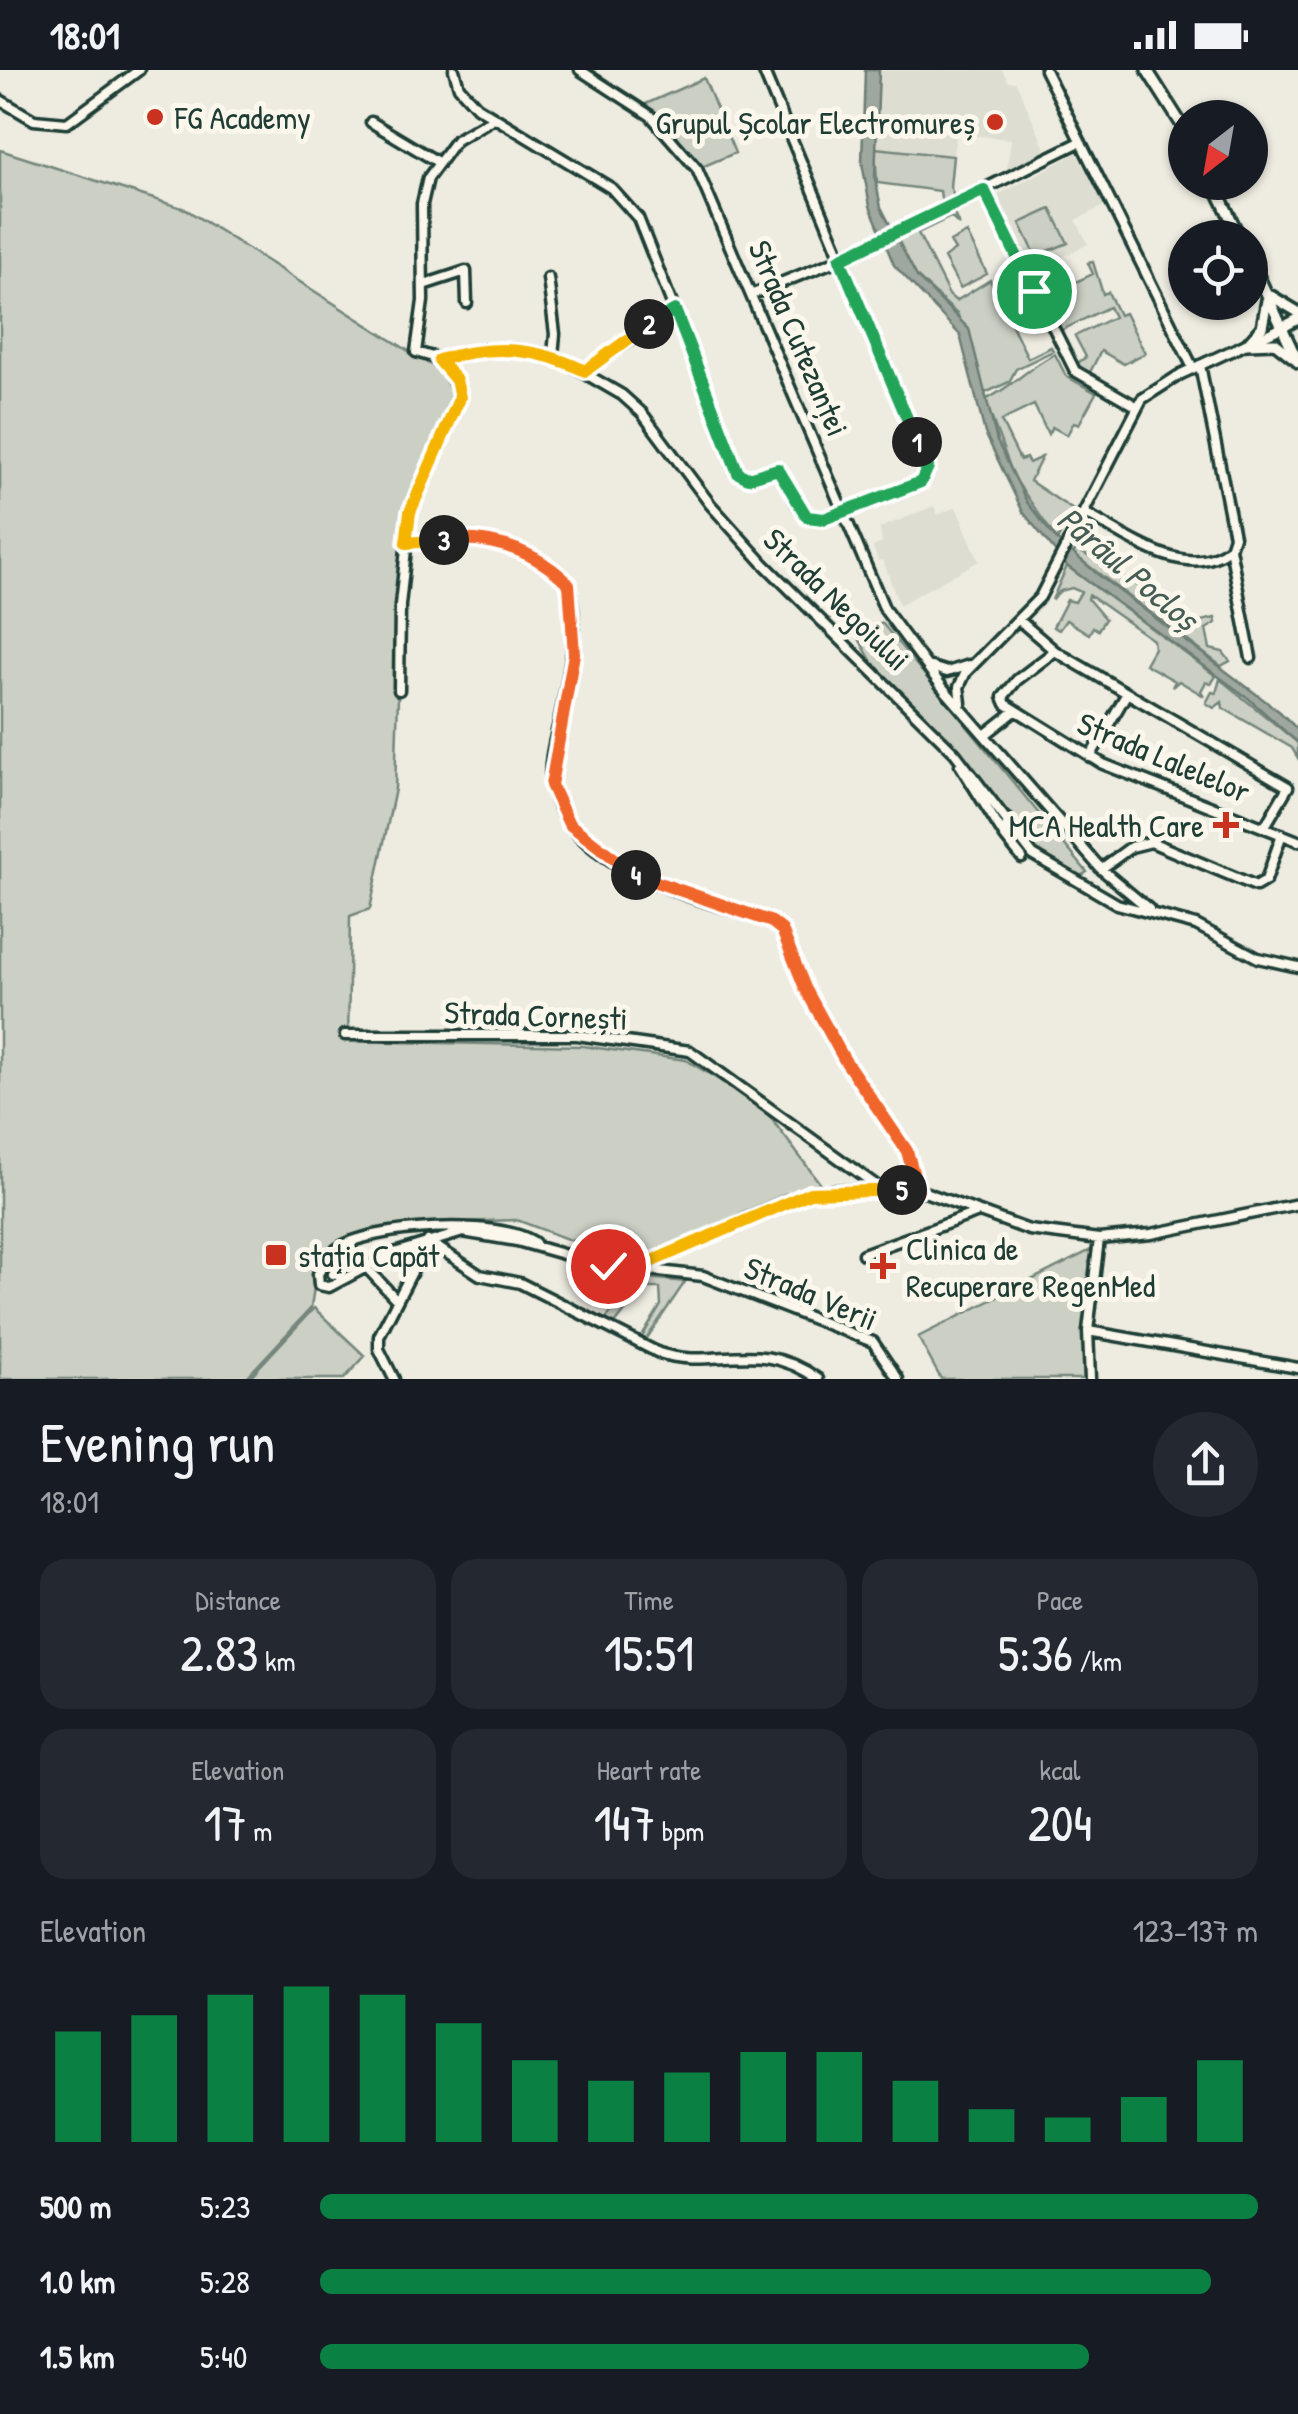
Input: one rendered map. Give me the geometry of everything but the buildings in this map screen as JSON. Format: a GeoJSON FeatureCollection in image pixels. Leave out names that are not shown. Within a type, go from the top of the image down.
{"type":"FeatureCollection","features":[{"type":"Feature","properties":{"kind":"main road"},"geometry":{"type":"LineString","coordinates":[[1147,70],[1168,103]]}},
{"type":"Feature","properties":{"kind":"main road"},"geometry":{"type":"LineString","coordinates":[[1268,293],[1284,308],[1298,312]]}},
{"type":"Feature","properties":{"kind":"main road"},"geometry":{"type":"LineString","coordinates":[[1268,294],[1298,362]]}},
{"type":"Feature","properties":{"kind":"main road"},"geometry":{"type":"LineString","coordinates":[[1247,344],[1265,320]]}},
{"type":"Feature","properties":{"kind":"main road"},"geometry":{"type":"LineString","coordinates":[[1282,327],[1298,320]]}},
{"type":"Feature","properties":{"kind":"main road"},"geometry":{"type":"LineString","coordinates":[[1247,344],[1275,344],[1298,362]]}},
{"type":"Feature","properties":{"kind":"main road"},"geometry":{"type":"LineString","coordinates":[[1298,345],[1298,362]]}},
{"type":"Feature","properties":{"kind":"street"},"geometry":{"type":"LineString","coordinates":[[454,70],[467,98],[622,197],[638,218],[715,420],[742,477],[778,469],[807,517],[824,519],[921,482],[928,467],[763,70]]}},
{"type":"Feature","properties":{"kind":"street","name":"Strada Cutezanței"},"geometry":{"type":"LineString","coordinates":[[580,70],[641,108],[683,150],[706,186],[885,610],[944,688],[1101,869],[1153,912]]}},
{"type":"Feature","properties":{"kind":"street"},"geometry":{"type":"LineString","coordinates":[[1045,70],[1196,367],[1234,536],[1230,548],[1251,658]]}},
{"type":"Feature","properties":{"kind":"street"},"geometry":{"type":"LineString","coordinates":[[0,100],[34,120],[67,123],[135,71]]}},
{"type":"Feature","properties":{"kind":"street"},"geometry":{"type":"LineString","coordinates":[[399,690],[406,543],[416,498],[460,397],[456,380],[439,360],[416,352],[423,285],[422,204],[436,161],[456,140],[494,118]]}},
{"type":"Feature","properties":{"kind":"street"},"geometry":{"type":"LineString","coordinates":[[371,122],[436,161]]}},
{"type":"Feature","properties":{"kind":"street"},"geometry":{"type":"LineString","coordinates":[[752,294],[840,259],[1080,142]]}},
{"type":"Feature","properties":{"kind":"street"},"geometry":{"type":"LineString","coordinates":[[984,190],[1074,371],[1136,406]]}},
{"type":"Feature","properties":{"kind":"street"},"geometry":{"type":"LineString","coordinates":[[423,285],[466,272],[468,303]]}},
{"type":"Feature","properties":{"kind":"street"},"geometry":{"type":"LineString","coordinates":[[548,278],[556,334],[553,355]]}},
{"type":"Feature","properties":{"kind":"street"},"geometry":{"type":"LineString","coordinates":[[585,371],[675,310]]}},
{"type":"Feature","properties":{"kind":"street"},"geometry":{"type":"LineString","coordinates":[[944,688],[960,684],[973,663],[1020,621],[1059,561],[1136,406],[1149,392],[1282,327]]}},
{"type":"Feature","properties":{"kind":"street","name":"Strada Negoiului"},"geometry":{"type":"LineString","coordinates":[[439,360],[499,349],[553,355],[585,371],[642,413],[710,504],[763,564],[956,754],[1033,855],[1117,904],[1212,931],[1258,958],[1298,966]]}},
{"type":"Feature","properties":{"kind":"street"},"geometry":{"type":"LineString","coordinates":[[1084,513],[1177,560],[1222,555],[1230,548]]}},
{"type":"Feature","properties":{"kind":"street"},"geometry":{"type":"LineString","coordinates":[[406,543],[498,540],[550,568],[569,584],[574,654],[550,772],[558,806],[569,824],[599,852],[642,880],[772,922],[782,930],[805,988],[844,1059],[907,1151],[918,1190]]}},
{"type":"Feature","properties":{"kind":"street"},"geometry":{"type":"LineString","coordinates":[[1020,621],[1055,651],[1288,786],[1264,828]]}},
{"type":"Feature","properties":{"kind":"street"},"geometry":{"type":"LineString","coordinates":[[924,663],[941,690],[986,734],[1014,711],[1003,697],[1055,651]]}},
{"type":"Feature","properties":{"kind":"street"},"geometry":{"type":"LineString","coordinates":[[924,663],[950,672],[960,684],[963,708]]}},
{"type":"Feature","properties":{"kind":"street"},"geometry":{"type":"LineString","coordinates":[[944,688],[950,672],[973,663]]}},
{"type":"Feature","properties":{"kind":"street"},"geometry":{"type":"LineString","coordinates":[[1090,756],[1127,693]]}},
{"type":"Feature","properties":{"kind":"street","name":"Strada Lalelelor"},"geometry":{"type":"LineString","coordinates":[[1014,711],[1090,756],[1298,841]]}},
{"type":"Feature","properties":{"kind":"street","name":"Strada Negoiului"},"geometry":{"type":"LineString","coordinates":[[956,754],[976,795],[1022,858]]}},
{"type":"Feature","properties":{"kind":"street"},"geometry":{"type":"LineString","coordinates":[[1005,838],[1008,818]]}},
{"type":"Feature","properties":{"kind":"street"},"geometry":{"type":"LineString","coordinates":[[1101,869],[1131,847],[1151,842],[1256,886],[1266,880],[1282,834]]}},
{"type":"Feature","properties":{"kind":"street","name":"Strada Cornești"},"geometry":{"type":"LineString","coordinates":[[345,1034],[577,1034],[690,1052],[884,1191]]}},
{"type":"Feature","properties":{"kind":"street"},"geometry":{"type":"LineString","coordinates":[[634,1269],[810,1193],[918,1190],[1029,1230],[1098,1239],[1150,1234],[1298,1204]]}},
{"type":"Feature","properties":{"kind":"street"},"geometry":{"type":"LineString","coordinates":[[863,1254],[976,1213]]}},
{"type":"Feature","properties":{"kind":"street"},"geometry":{"type":"LineString","coordinates":[[318,1274],[338,1248],[353,1242],[441,1228],[512,1232],[538,1246]]}},
{"type":"Feature","properties":{"kind":"street","name":"Strada Verii"},"geometry":{"type":"LineString","coordinates":[[428,1241],[453,1232],[538,1246],[598,1264],[703,1276],[868,1340],[882,1352],[898,1379]]}},
{"type":"Feature","properties":{"kind":"street"},"geometry":{"type":"LineString","coordinates":[[1090,1379],[1088,1331],[1098,1239]]}},
{"type":"Feature","properties":{"kind":"street"},"geometry":{"type":"LineString","coordinates":[[318,1274],[322,1286],[368,1270],[390,1254],[428,1241]]}},
{"type":"Feature","properties":{"kind":"street"},"geometry":{"type":"LineString","coordinates":[[394,1379],[379,1350],[381,1328],[428,1241]]}},
{"type":"Feature","properties":{"kind":"street"},"geometry":{"type":"LineString","coordinates":[[428,1241],[480,1275],[520,1283],[659,1353],[678,1358],[769,1357],[818,1379]]}},
{"type":"Feature","properties":{"kind":"street"},"geometry":{"type":"LineString","coordinates":[[333,1279],[353,1242]]}},
{"type":"Feature","properties":{"kind":"street"},"geometry":{"type":"LineString","coordinates":[[318,1274],[328,1270],[333,1279]]}},
{"type":"Feature","properties":{"kind":"street"},"geometry":{"type":"LineString","coordinates":[[368,1270],[396,1298]]}},
{"type":"Feature","properties":{"kind":"street"},"geometry":{"type":"LineString","coordinates":[[1088,1331],[1298,1368]]}},
{"type":"Feature","properties":{"kind":"shaded area","name":"Pârâul Pocloș"},"geometry":{"type":"Polygon","coordinates":[[[865,70],[879,70],[875,179],[881,207],[917,277],[969,329],[997,441],[1027,502],[1054,537],[1101,577],[1280,712],[1298,730],[1298,743],[1248,698],[1067,566],[1023,512],[985,433],[960,335],[894,265],[870,206],[862,163],[865,70]]]}},
{"type":"Feature","properties":{"kind":"shaded area"},"geometry":{"type":"Polygon","coordinates":[[[879,70],[1002,70],[1008,81],[1016,82],[1046,151],[1007,170],[1011,139],[956,134],[953,156],[875,148],[879,70]]]}},
{"type":"Feature","properties":{"kind":"shaded area"},"geometry":{"type":"Polygon","coordinates":[[[704,78],[735,153],[697,169],[639,107],[704,78]]]}},
{"type":"Feature","properties":{"kind":"shaded area"},"geometry":{"type":"Polygon","coordinates":[[[875,148],[953,156],[950,187],[956,199],[942,205],[940,191],[877,183],[875,148]]]}},
{"type":"Feature","properties":{"kind":"shaded area"},"geometry":{"type":"Polygon","coordinates":[[[0,150],[185,209],[440,371],[452,393],[404,515],[395,789],[370,909],[350,916],[348,1041],[583,1046],[686,1060],[761,1105],[822,1186],[636,1265],[517,1220],[425,1223],[319,1253],[311,1308],[245,1379],[0,1379],[0,150]]]}},
{"type":"Feature","properties":{"kind":"shaded area"},"geometry":{"type":"Polygon","coordinates":[[[1077,153],[1104,206],[1076,220],[1088,244],[1031,273],[994,197],[1077,153]]]}},
{"type":"Feature","properties":{"kind":"shaded area"},"geometry":{"type":"Polygon","coordinates":[[[1051,209],[1068,243],[1036,256],[1020,223],[1051,209]]]}},
{"type":"Feature","properties":{"kind":"shaded area"},"geometry":{"type":"Polygon","coordinates":[[[953,212],[959,225],[951,217],[918,233],[949,295],[956,301],[990,280],[1028,358],[1051,347],[1053,351],[1016,369],[1009,382],[983,394],[958,315],[917,277],[895,239],[953,212]]]}},
{"type":"Feature","properties":{"kind":"shaded area"},"geometry":{"type":"Polygon","coordinates":[[[967,233],[987,274],[960,288],[944,258],[955,250],[950,242],[967,233]]]}},
{"type":"Feature","properties":{"kind":"shaded area"},"geometry":{"type":"Polygon","coordinates":[[[1093,262],[1103,294],[1108,292],[1119,315],[1125,313],[1145,353],[1124,364],[1101,351],[1089,374],[1076,364],[1086,357],[1075,336],[1114,317],[1109,307],[1061,334],[1054,320],[1064,313],[1054,292],[1093,274],[1088,263],[1093,262]]]}},
{"type":"Feature","properties":{"kind":"shaded area"},"geometry":{"type":"Polygon","coordinates":[[[1055,354],[1066,376],[1096,393],[1079,424],[1074,422],[1067,435],[1052,427],[1048,434],[1034,405],[1001,421],[1020,460],[1026,458],[1029,463],[1042,457],[1030,481],[1073,510],[1057,540],[1014,478],[985,400],[1055,354]]]}},
{"type":"Feature","properties":{"kind":"shaded area"},"geometry":{"type":"Polygon","coordinates":[[[934,506],[938,515],[956,507],[979,561],[899,605],[883,560],[878,561],[873,547],[882,543],[880,528],[934,506]]]}},
{"type":"Feature","properties":{"kind":"shaded area"},"geometry":{"type":"Polygon","coordinates":[[[1076,549],[1147,591],[1143,601],[1178,626],[1215,618],[1216,623],[1206,629],[1210,649],[1223,652],[1230,661],[1221,666],[1073,554],[1076,549]]]}},
{"type":"Feature","properties":{"kind":"shaded area"},"geometry":{"type":"Polygon","coordinates":[[[1067,566],[1216,676],[1211,684],[1206,682],[1201,691],[1204,696],[1179,681],[1172,687],[1175,681],[1145,664],[1154,648],[1153,640],[1089,595],[1088,599],[1105,619],[1098,630],[1093,627],[1089,634],[1066,620],[1059,630],[1053,627],[1067,600],[1075,602],[1081,592],[1072,588],[1060,591],[1052,600],[1067,566]]]}},
{"type":"Feature","properties":{"kind":"shaded area"},"geometry":{"type":"Polygon","coordinates":[[[882,623],[1087,872],[1079,877],[1039,854],[1021,837],[1012,817],[929,720],[873,664],[857,635],[882,623]]]}},
{"type":"Feature","properties":{"kind":"shaded area"},"geometry":{"type":"Polygon","coordinates":[[[1220,679],[1298,743],[1298,758],[1292,748],[1223,708],[1222,702],[1214,708],[1206,703],[1212,692],[1216,693],[1220,679]]]}},
{"type":"Feature","properties":{"kind":"shaded area"},"geometry":{"type":"Polygon","coordinates":[[[1095,1248],[1089,1262],[1092,1271],[1086,1379],[941,1379],[918,1337],[1095,1248]]]}},
{"type":"Feature","properties":{"kind":"shaded area"},"geometry":{"type":"Polygon","coordinates":[[[639,1277],[685,1282],[643,1344],[640,1340],[661,1305],[660,1288],[643,1288],[611,1329],[600,1326],[639,1277]]]}},
{"type":"Feature","properties":{"kind":"shaded area"},"geometry":{"type":"Polygon","coordinates":[[[314,1308],[365,1356],[344,1379],[248,1379],[314,1308]]]}},
{"type":"Feature","properties":{"kind":"place","name":"FG Academy"},"geometry":{"type":"Point","coordinates":[155,117]}},
{"type":"Feature","properties":{"kind":"place","name":"Grupul Școlar Electromureș"},"geometry":{"type":"Point","coordinates":[995,122]}},
{"type":"Feature","properties":{"kind":"place","name":"MCA Health Care"},"geometry":{"type":"Point","coordinates":[1226,825]}},
{"type":"Feature","properties":{"kind":"place","name":"stația Capăt"},"geometry":{"type":"Point","coordinates":[276,1255]}},
{"type":"Feature","properties":{"kind":"place","name":"Clinica de Recuperare RegenMed"},"geometry":{"type":"Point","coordinates":[883,1266]}},
{"type":"Feature","properties":{"kind":"route"},"geometry":{"type":"LineString","coordinates":[[608,1266],[634,1269],[786,1200],[810,1193],[918,1190],[907,1151],[844,1059],[805,988],[782,930],[772,922],[642,880],[599,852],[569,824],[558,806],[550,772],[574,654],[569,584],[550,568],[498,540],[406,543],[410,512],[460,397],[456,380],[439,360],[482,350],[516,349],[553,355],[585,371],[654,320],[675,310],[738,473],[748,478],[778,469],[799,510],[816,520],[921,482],[928,467],[840,259],[984,190],[1034,291]]}}]}
